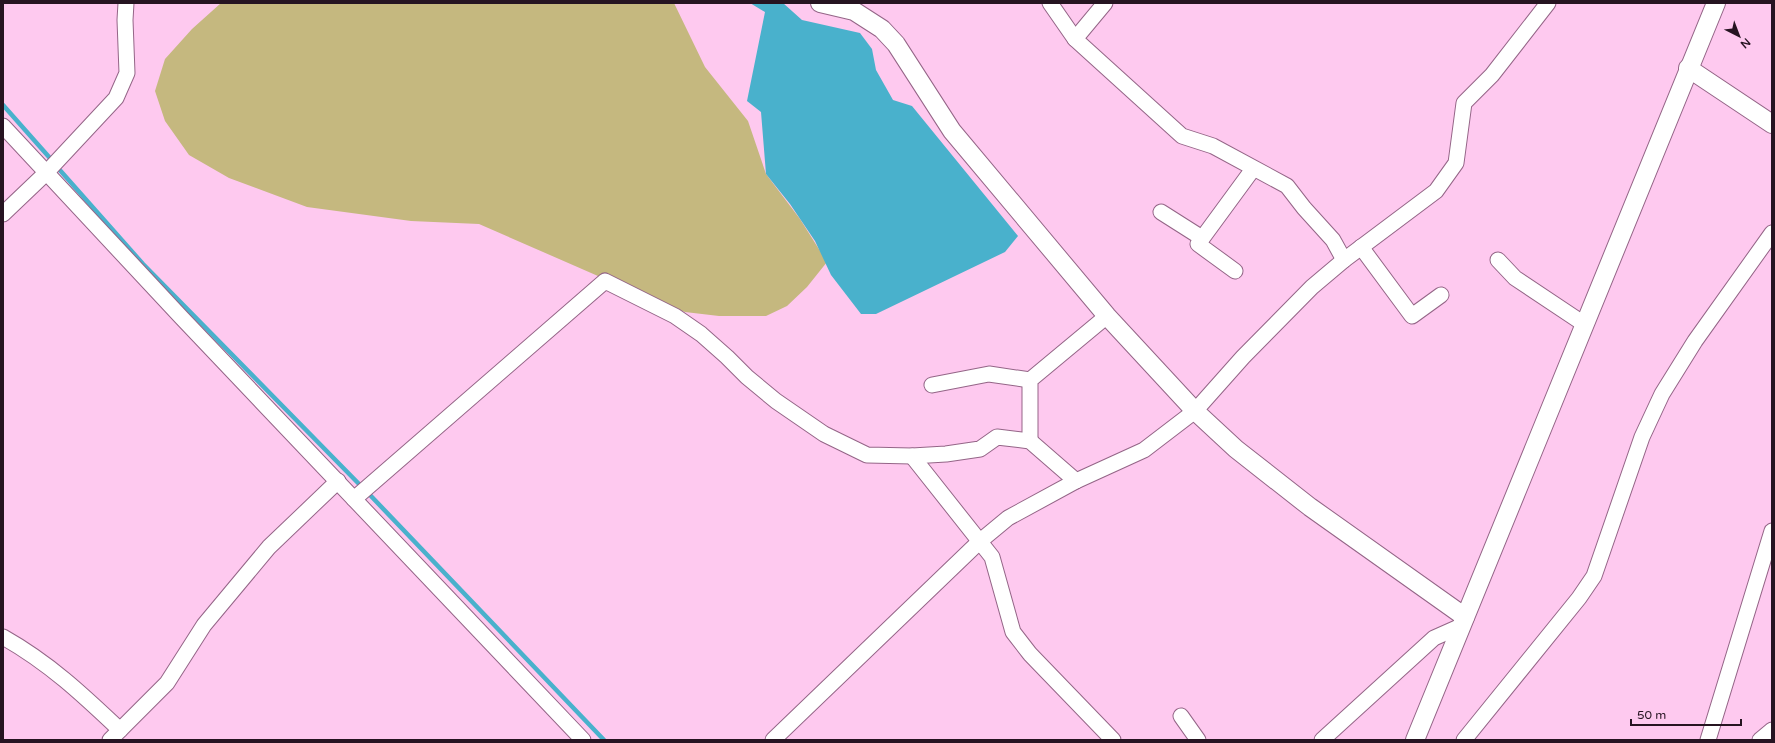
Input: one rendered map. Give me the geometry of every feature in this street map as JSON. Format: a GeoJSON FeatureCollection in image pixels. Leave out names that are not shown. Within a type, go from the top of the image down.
{"type":"FeatureCollection","features":[{"type":"Feature","properties":{"kind":"street"},"geometry":{"type":"LineString","coordinates":[[3,214],[46,172],[116,98],[127,73],[124,20],[126,3]]}},
{"type":"Feature","properties":{"kind":"street"},"geometry":{"type":"LineString","coordinates":[[820,3],[854,11],[882,28],[896,44],[952,131],[1107,316],[1195,411],[1236,449],[1310,507],[1463,621]]}},
{"type":"Feature","properties":{"kind":"street"},"geometry":{"type":"LineString","coordinates":[[1050,3],[1075,39],[1182,136],[1213,146],[1253,169],[1287,186],[1304,208],[1333,240],[1344,260]]}},
{"type":"Feature","properties":{"kind":"street"},"geometry":{"type":"LineString","coordinates":[[1075,39],[1105,3]]}},
{"type":"Feature","properties":{"kind":"street"},"geometry":{"type":"LineString","coordinates":[[773,740],[979,542],[1008,518],[1076,481],[1144,450],[1195,411],[1243,357],[1312,287],[1344,260],[1436,191],[1456,162],[1464,103],[1492,75],[1548,3]]}},
{"type":"Feature","properties":{"kind":"street"},"geometry":{"type":"LineString","coordinates":[[1415,740],[1688,68],[1716,3]]}},
{"type":"Feature","properties":{"kind":"street"},"geometry":{"type":"LineString","coordinates":[[1688,68],[1772,124]]}},
{"type":"Feature","properties":{"kind":"street"},"geometry":{"type":"LineString","coordinates":[[3,126],[176,311],[584,740]]}},
{"type":"Feature","properties":{"kind":"street"},"geometry":{"type":"LineString","coordinates":[[1235,270],[1198,244],[1253,169]]}},
{"type":"Feature","properties":{"kind":"street"},"geometry":{"type":"LineString","coordinates":[[1161,212],[1202,238]]}},
{"type":"Feature","properties":{"kind":"street"},"geometry":{"type":"LineString","coordinates":[[1464,740],[1579,598],[1594,576],[1642,437],[1662,394],[1695,341],[1772,233]]}},
{"type":"Feature","properties":{"kind":"street"},"geometry":{"type":"LineString","coordinates":[[1361,247],[1412,316],[1441,295]]}},
{"type":"Feature","properties":{"kind":"street"},"geometry":{"type":"LineString","coordinates":[[1498,260],[1515,278],[1584,324]]}},
{"type":"Feature","properties":{"kind":"street"},"geometry":{"type":"LineString","coordinates":[[354,499],[605,281],[675,316],[701,334],[747,377],[776,401],[824,434],[867,455],[912,456],[946,454],[980,449],[997,437],[1030,441],[1076,481]]}},
{"type":"Feature","properties":{"kind":"street"},"geometry":{"type":"LineString","coordinates":[[932,385],[988,374],[1030,380],[1107,316]]}},
{"type":"Feature","properties":{"kind":"street"},"geometry":{"type":"LineString","coordinates":[[1030,380],[1030,441]]}},
{"type":"Feature","properties":{"kind":"street"},"geometry":{"type":"LineString","coordinates":[[912,456],[992,557],[1013,632],[1030,654],[1113,740]]}},
{"type":"Feature","properties":{"kind":"street"},"geometry":{"type":"LineString","coordinates":[[3,637],[30,652],[70,683],[115,735],[166,683],[204,625],[269,547],[338,481]]}},
{"type":"Feature","properties":{"kind":"street"},"geometry":{"type":"LineString","coordinates":[[1708,740],[1772,531]]}},
{"type":"Feature","properties":{"kind":"street"},"geometry":{"type":"LineString","coordinates":[[1322,740],[1434,638],[1463,621]]}},
{"type":"Feature","properties":{"kind":"street"},"geometry":{"type":"LineString","coordinates":[[1181,716],[1198,740]]}},
{"type":"Feature","properties":{"kind":"street"},"geometry":{"type":"LineString","coordinates":[[1760,740],[1772,730]]}},
{"type":"Feature","properties":{"kind":"shaded area"},"geometry":{"type":"Polygon","coordinates":[[[221,3],[674,3],[705,67],[748,121],[766,174],[800,219],[827,262],[807,287],[787,306],[766,316],[719,316],[685,312],[646,297],[479,224],[411,221],[307,207],[229,178],[189,155],[165,121],[155,91],[165,59],[192,29],[221,3]]]}},
{"type":"Feature","properties":{"kind":"water"},"geometry":{"type":"Polygon","coordinates":[[[750,3],[783,3],[802,20],[860,33],[872,49],[876,70],[893,100],[912,106],[1018,236],[1005,252],[876,314],[861,314],[831,275],[815,241],[790,204],[766,174],[761,112],[747,101],[765,12],[750,3]]]}},
{"type":"Feature","properties":{"kind":"waterway"},"geometry":{"type":"LineString","coordinates":[[3,105],[49,157]]}},
{"type":"Feature","properties":{"kind":"waterway"},"geometry":{"type":"LineString","coordinates":[[58,168],[143,264],[360,485]]}},
{"type":"Feature","properties":{"kind":"waterway"},"geometry":{"type":"LineString","coordinates":[[370,495],[604,740]]}}]}
